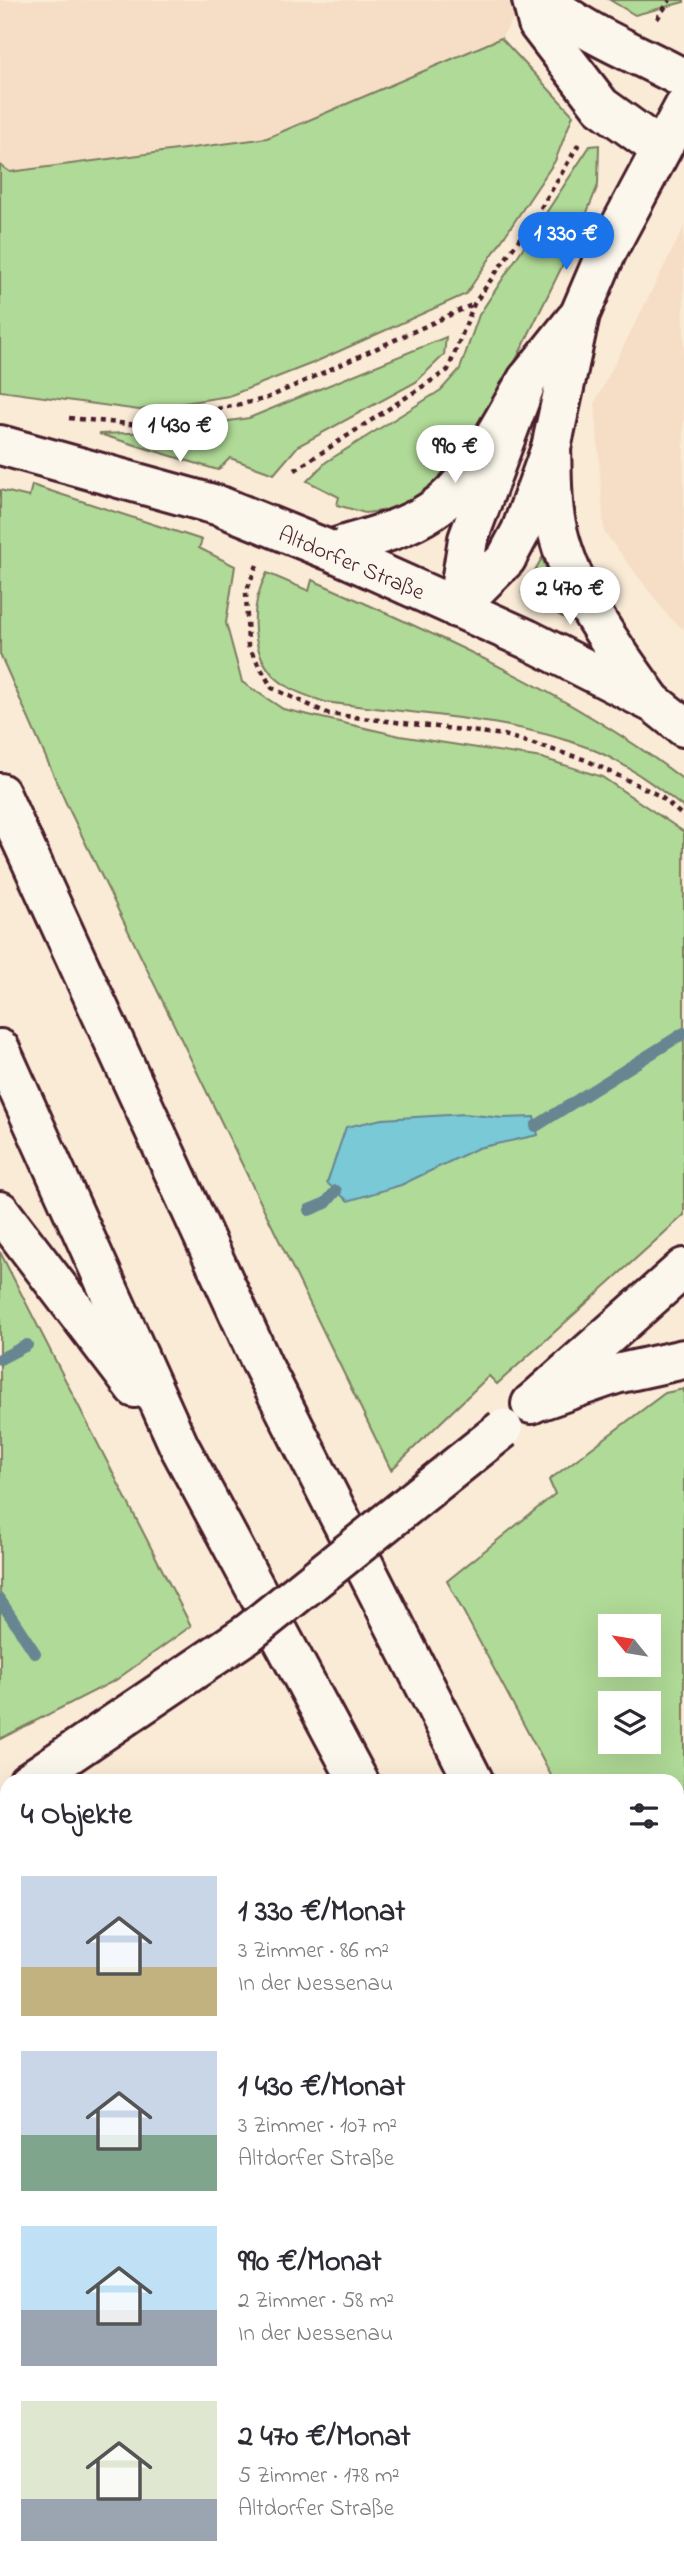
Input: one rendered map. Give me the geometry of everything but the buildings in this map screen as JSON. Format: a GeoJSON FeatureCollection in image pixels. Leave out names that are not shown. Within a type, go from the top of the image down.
{"type":"FeatureCollection","features":[{"type":"Feature","properties":{"kind":"main road"},"geometry":{"type":"LineString","coordinates":[[457,608],[506,559],[521,531],[551,448],[580,314],[606,253],[674,135],[601,106],[538,24],[532,0]]}},
{"type":"Feature","properties":{"kind":"main road"},"geometry":{"type":"LineString","coordinates":[[546,0],[565,17],[684,79]]}},
{"type":"Feature","properties":{"kind":"main road"},"geometry":{"type":"LineString","coordinates":[[329,550],[407,524],[431,511],[460,487],[527,380],[580,314]]}},
{"type":"Feature","properties":{"kind":"main road"},"geometry":{"type":"LineString","coordinates":[[457,608],[468,539],[527,380]]}},
{"type":"Feature","properties":{"kind":"main road","name":"Altdorfer Straße"},"geometry":{"type":"LineString","coordinates":[[2,445],[220,506],[329,550],[527,639],[669,716]]}},
{"type":"Feature","properties":{"kind":"main road"},"geometry":{"type":"LineString","coordinates":[[551,448],[555,519],[573,577],[603,632],[669,716]]}},
{"type":"Feature","properties":{"kind":"main road"},"geometry":{"type":"LineString","coordinates":[[0,793],[262,1364],[470,1774]]}},
{"type":"Feature","properties":{"kind":"main road"},"geometry":{"type":"LineString","coordinates":[[0,1049],[179,1446],[355,1774]]}},
{"type":"Feature","properties":{"kind":"main road"},"geometry":{"type":"LineString","coordinates":[[0,1212],[179,1446]]}},
{"type":"Feature","properties":{"kind":"main road"},"geometry":{"type":"LineString","coordinates":[[40,1774],[141,1708],[301,1593],[503,1429],[684,1269]]}},
{"type":"Feature","properties":{"kind":"main road"},"geometry":{"type":"LineString","coordinates":[[532,1403],[616,1374],[684,1359]]}},
{"type":"Feature","properties":{"kind":"path"},"geometry":{"type":"LineString","coordinates":[[295,470],[448,370],[474,304],[541,208],[601,106]]}},
{"type":"Feature","properties":{"kind":"path"},"geometry":{"type":"LineString","coordinates":[[64,418],[140,425],[265,399],[474,304]]}},
{"type":"Feature","properties":{"kind":"path"},"geometry":{"type":"LineString","coordinates":[[257,564],[246,592],[248,646],[272,688],[329,714],[504,735],[586,760],[660,796],[684,817]]}},
{"type":"Feature","properties":{"kind":"shaded area"},"geometry":{"type":"Polygon","coordinates":[[[0,0],[526,0],[501,38],[267,138],[10,172],[0,165],[0,0]]]}},
{"type":"Feature","properties":{"kind":"shaded area"},"geometry":{"type":"Polygon","coordinates":[[[684,227],[684,630],[668,616],[604,532],[595,402],[684,227]]]}},
{"type":"Feature","properties":{"kind":"green space"},"geometry":{"type":"Polygon","coordinates":[[[610,0],[684,0],[684,2],[635,15],[610,0]]]}},
{"type":"Feature","properties":{"kind":"green space"},"geometry":{"type":"Polygon","coordinates":[[[501,38],[573,115],[555,161],[466,294],[313,363],[229,396],[139,410],[0,391],[0,165],[10,172],[267,138],[501,38]]]}},
{"type":"Feature","properties":{"kind":"green space"},"geometry":{"type":"Polygon","coordinates":[[[599,145],[598,185],[579,232],[479,435],[442,479],[398,509],[365,513],[337,505],[339,497],[307,481],[326,462],[441,390],[460,369],[479,315],[590,146],[599,145]]]}},
{"type":"Feature","properties":{"kind":"green space"},"geometry":{"type":"Polygon","coordinates":[[[446,337],[444,355],[416,382],[298,446],[274,474],[230,458],[218,470],[99,434],[155,432],[249,418],[446,337]]]}},
{"type":"Feature","properties":{"kind":"green space"},"geometry":{"type":"Polygon","coordinates":[[[32,485],[202,540],[199,548],[235,566],[226,623],[242,682],[283,709],[400,736],[542,758],[602,777],[684,832],[684,1215],[497,1384],[489,1376],[391,1470],[66,803],[0,654],[0,490],[29,497],[32,485]]]}},
{"type":"Feature","properties":{"kind":"green space"},"geometry":{"type":"Polygon","coordinates":[[[542,558],[568,620],[522,593],[542,558]]]}},
{"type":"Feature","properties":{"kind":"green space"},"geometry":{"type":"Polygon","coordinates":[[[267,573],[309,591],[312,580],[456,645],[552,694],[598,721],[684,780],[684,808],[613,759],[558,738],[492,723],[325,702],[291,689],[273,675],[265,664],[256,638],[255,611],[267,573]]]}},
{"type":"Feature","properties":{"kind":"green space"},"geometry":{"type":"Polygon","coordinates":[[[0,1252],[191,1626],[116,1680],[0,1739],[0,1252]]]}},
{"type":"Feature","properties":{"kind":"green space"},"geometry":{"type":"Polygon","coordinates":[[[684,1389],[684,1774],[550,1774],[447,1581],[555,1494],[549,1480],[665,1393],[684,1389]]]}},
{"type":"Feature","properties":{"kind":"water"},"geometry":{"type":"Polygon","coordinates":[[[465,1114],[502,1118],[534,1117],[538,1135],[478,1148],[401,1185],[348,1201],[327,1183],[346,1127],[382,1119],[465,1114]]]}},
{"type":"Feature","properties":{"kind":"waterway"},"geometry":{"type":"LineString","coordinates":[[536,1126],[684,1033]]}},
{"type":"Feature","properties":{"kind":"waterway"},"geometry":{"type":"LineString","coordinates":[[309,1210],[326,1203],[336,1191]]}},
{"type":"Feature","properties":{"kind":"waterway"},"geometry":{"type":"LineString","coordinates":[[0,1359],[27,1345]]}},
{"type":"Feature","properties":{"kind":"waterway"},"geometry":{"type":"LineString","coordinates":[[0,1600],[35,1653]]}}]}
